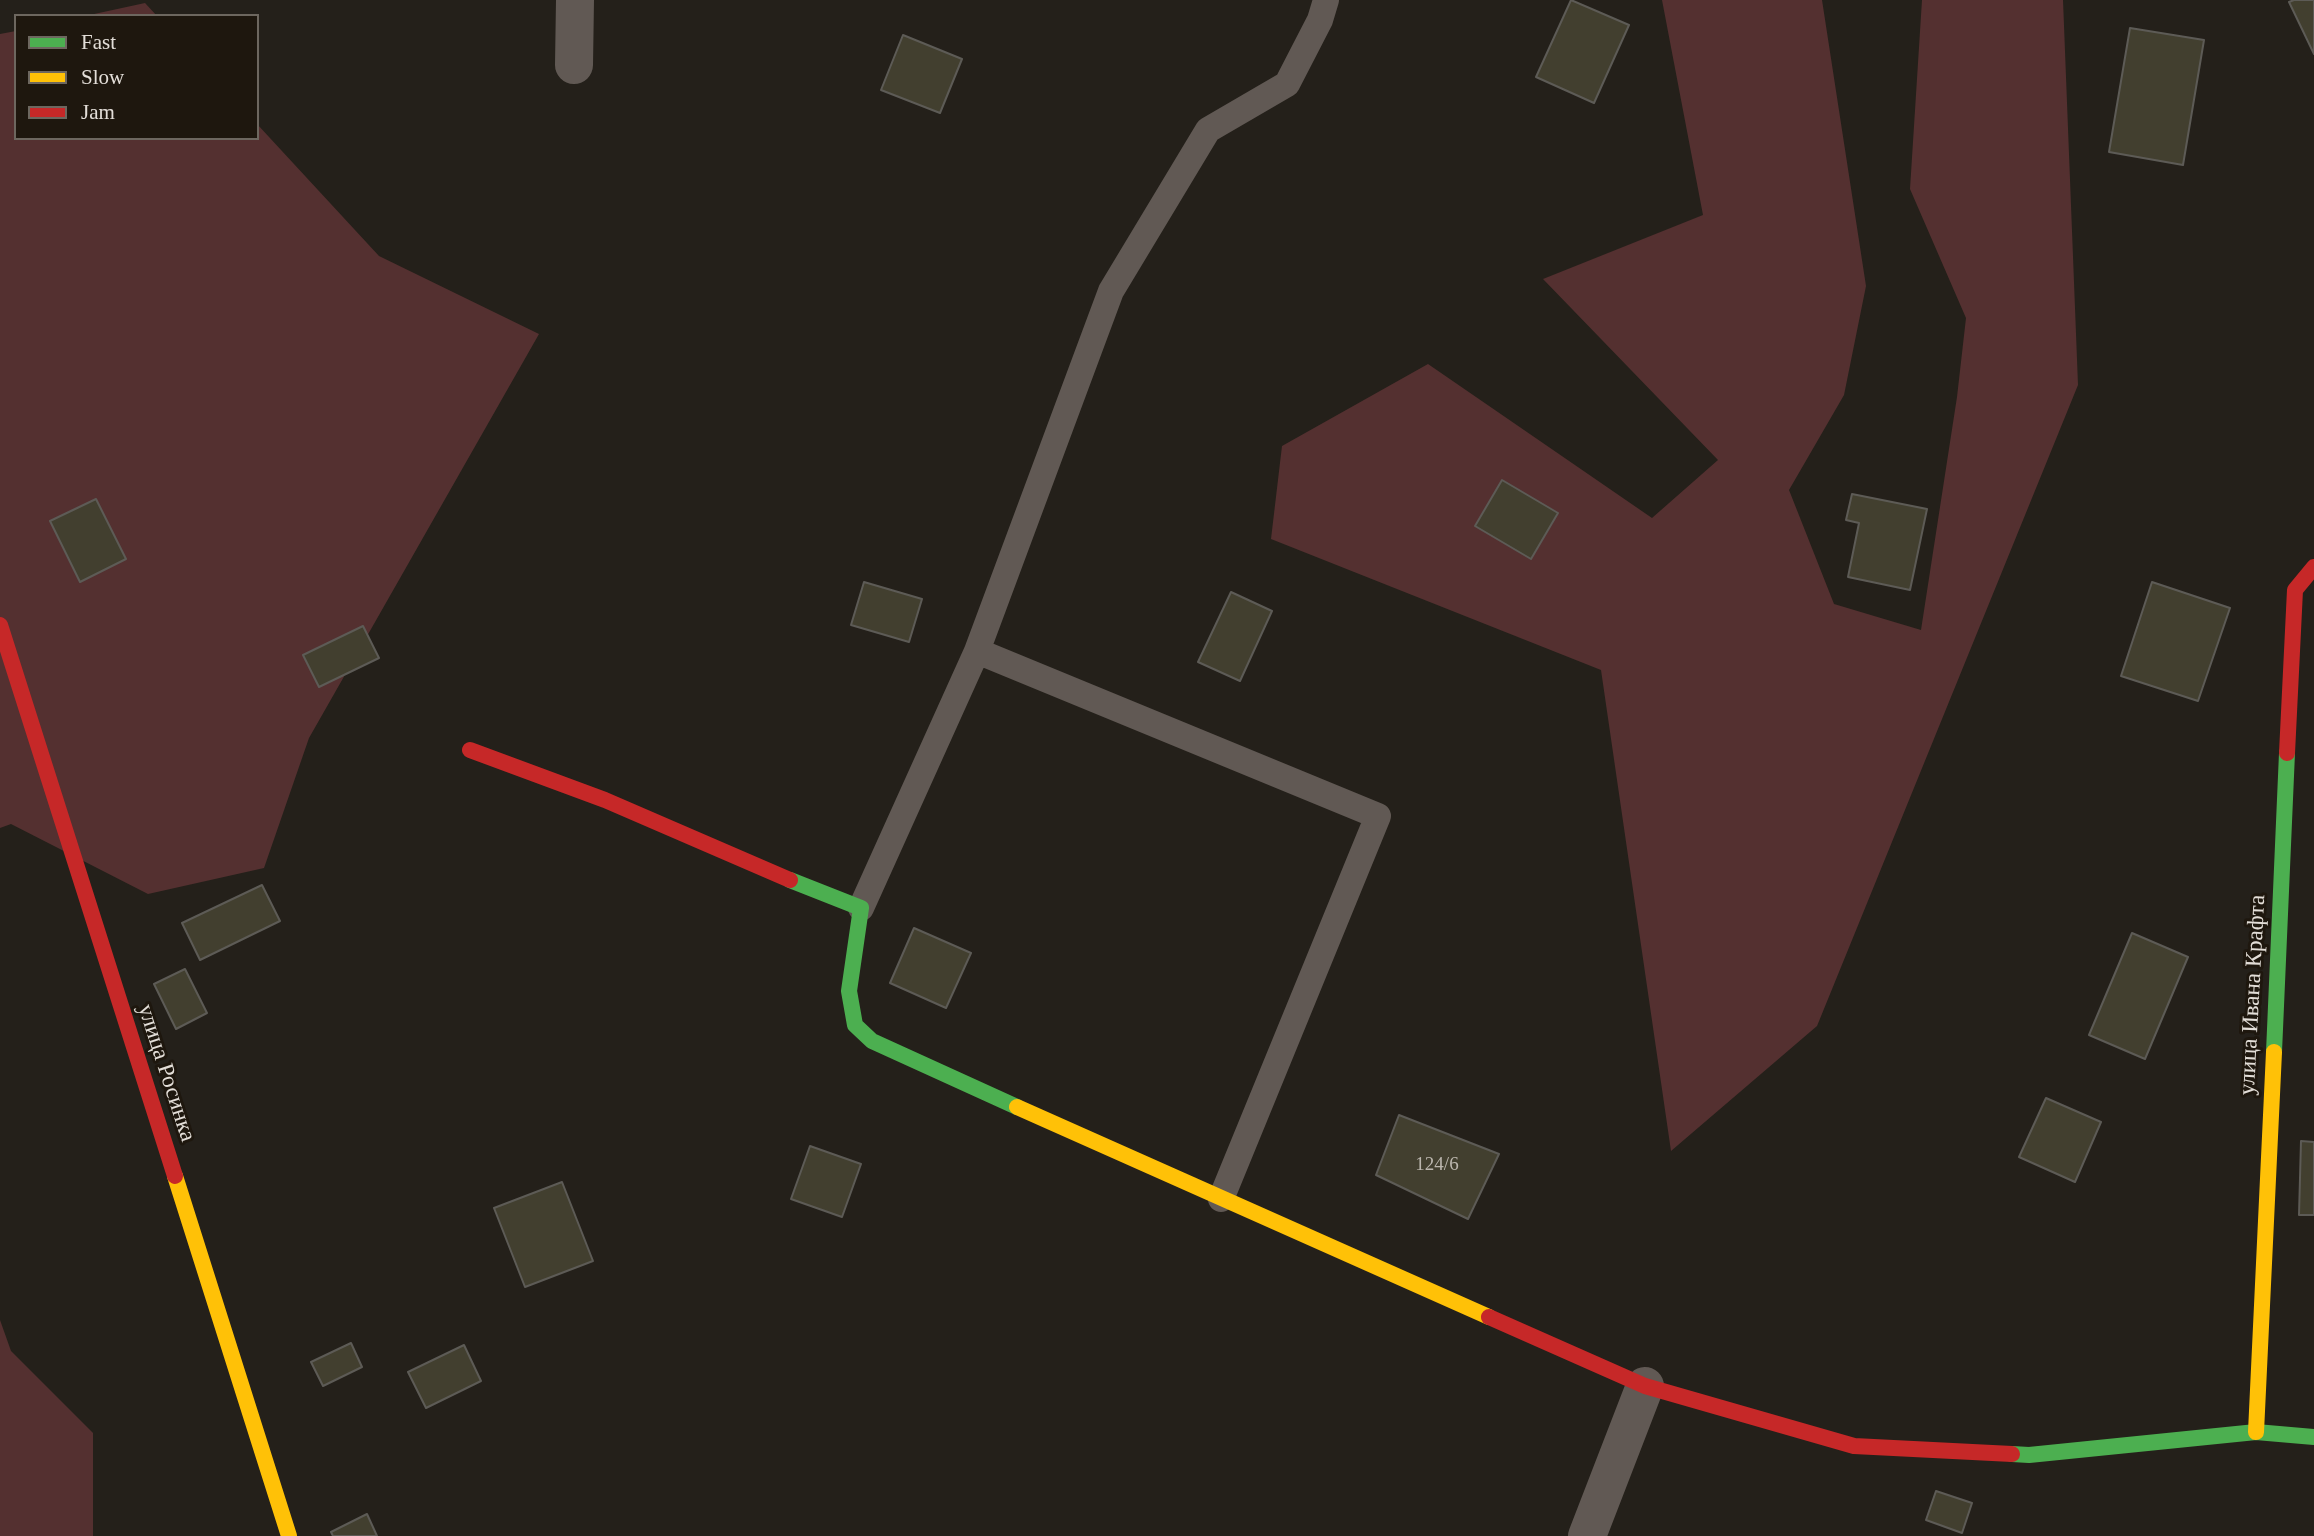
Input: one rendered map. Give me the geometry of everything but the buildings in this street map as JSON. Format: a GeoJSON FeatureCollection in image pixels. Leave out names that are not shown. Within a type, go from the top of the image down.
{"type":"FeatureCollection","features":[{"type":"Feature","properties":{"kind":"street"},"geometry":{"type":"LineString","coordinates":[[574,65],[575,0]]}},
{"type":"Feature","properties":{"kind":"street","name":"улица Ивана Крафта"},"geometry":{"type":"LineString","coordinates":[[2256,1432],[2295,590],[2314,568]]}},
{"type":"Feature","properties":{"kind":"street","name":"улица Росинка"},"geometry":{"type":"LineString","coordinates":[[0,625],[289,1536]]}},
{"type":"Feature","properties":{"kind":"street"},"geometry":{"type":"LineString","coordinates":[[470,750],[605,800],[861,908],[849,990],[855,1025],[872,1041],[1645,1386],[1854,1446],[2029,1455],[2256,1432],[2314,1437]]}},
{"type":"Feature","properties":{"kind":"street"},"geometry":{"type":"LineString","coordinates":[[1587,1536],[1645,1386]]}},
{"type":"Feature","properties":{"kind":"lane"},"geometry":{"type":"LineString","coordinates":[[861,908],[977,651],[1111,291],[1208,130],[1287,84],[1320,20],[1326,0]]}},
{"type":"Feature","properties":{"kind":"lane"},"geometry":{"type":"LineString","coordinates":[[977,651],[1378,816],[1221,1199]]}},
{"type":"Feature","properties":{"kind":"shaded area"},"geometry":{"type":"Polygon","coordinates":[[[1662,0],[1822,0],[1866,286],[1844,395],[1789,490],[1834,604],[1921,630],[1957,397],[1966,318],[1910,189],[1922,0],[2063,0],[2078,385],[1817,1026],[1671,1151],[1601,670],[1271,539],[1282,446],[1428,364],[1652,518],[1718,460],[1543,279],[1703,215],[1662,0]]]}},
{"type":"Feature","properties":{"kind":"shaded area"},"geometry":{"type":"Polygon","coordinates":[[[145,3],[155,14],[94,14],[145,3]]]}},
{"type":"Feature","properties":{"kind":"shaded area"},"geometry":{"type":"Polygon","coordinates":[[[14,31],[14,140],[259,140],[259,126],[379,256],[539,334],[309,738],[264,868],[148,894],[11,824],[0,828],[0,34],[14,31]]]}},
{"type":"Feature","properties":{"kind":"shaded area"},"geometry":{"type":"Polygon","coordinates":[[[0,1320],[11,1351],[93,1433],[93,1536],[0,1536],[0,1320]]]}},
{"type":"Feature","properties":{"kind":"traffic: fast"},"geometry":{"type":"LineString","coordinates":[[2274,1052],[2287,753]]}},
{"type":"Feature","properties":{"kind":"traffic: fast"},"geometry":{"type":"LineString","coordinates":[[790,880],[861,908],[849,991],[855,1025],[872,1041],[1017,1107]]}},
{"type":"Feature","properties":{"kind":"traffic: fast"},"geometry":{"type":"LineString","coordinates":[[2012,1454],[2029,1455],[2256,1432],[2314,1437]]}},
{"type":"Feature","properties":{"kind":"traffic: slow"},"geometry":{"type":"LineString","coordinates":[[2256,1432],[2274,1052]]}},
{"type":"Feature","properties":{"kind":"traffic: slow"},"geometry":{"type":"LineString","coordinates":[[1017,1107],[1489,1317]]}},
{"type":"Feature","properties":{"kind":"traffic: slow"},"geometry":{"type":"LineString","coordinates":[[175,1176],[289,1536]]}},
{"type":"Feature","properties":{"kind":"traffic: jam"},"geometry":{"type":"LineString","coordinates":[[2287,753],[2295,590],[2314,567]]}},
{"type":"Feature","properties":{"kind":"traffic: jam"},"geometry":{"type":"LineString","coordinates":[[0,625],[175,1176]]}},
{"type":"Feature","properties":{"kind":"traffic: jam"},"geometry":{"type":"LineString","coordinates":[[470,750],[605,800],[790,880]]}},
{"type":"Feature","properties":{"kind":"traffic: jam"},"geometry":{"type":"LineString","coordinates":[[1489,1317],[1645,1386],[1854,1446],[2012,1454]]}}]}
